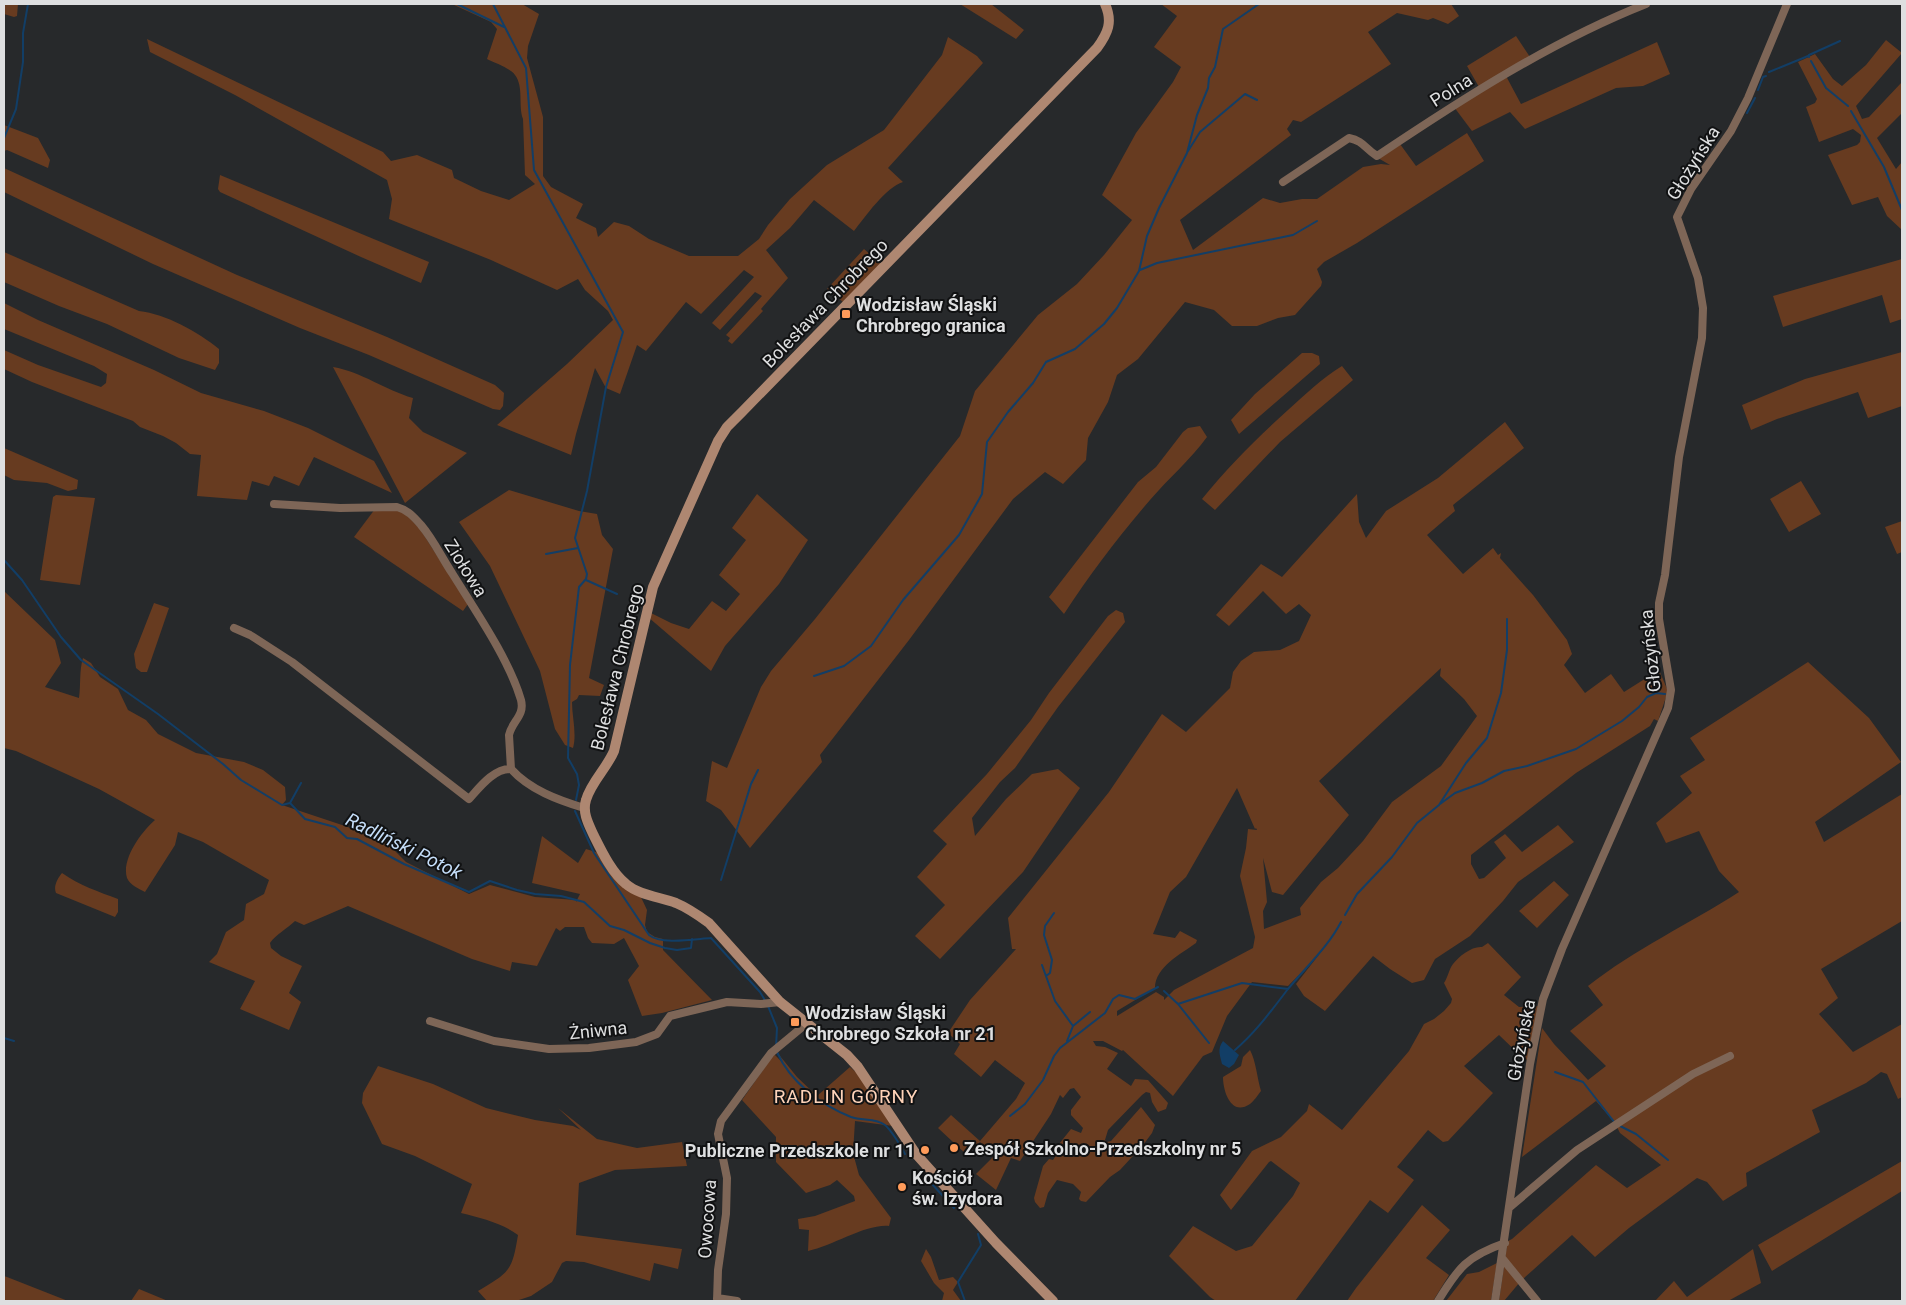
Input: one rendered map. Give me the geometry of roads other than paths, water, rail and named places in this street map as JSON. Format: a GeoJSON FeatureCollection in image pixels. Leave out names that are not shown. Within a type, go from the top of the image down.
{"type":"FeatureCollection","features":[{"type":"Feature","properties":{"kind":"street","name":"Bolesława Chrobrego"},"geometry":{"type":"LineString","coordinates":[[584,808],[590,790],[609,763],[614,751],[653,587],[718,441],[742,412],[1097,48],[1109,28],[1110,21],[1105,4]]}},
{"type":"Feature","properties":{"kind":"street","name":"Polna"},"geometry":{"type":"LineString","coordinates":[[1283,182],[1349,138],[1360,141],[1369,151],[1377,156],[1503,75],[1587,30],[1646,4]]}},
{"type":"Feature","properties":{"kind":"street","name":"Głożyńska"},"geometry":{"type":"LineString","coordinates":[[1495,1301],[1530,1064],[1543,999],[1562,949],[1668,708],[1670,690],[1659,619],[1659,604],[1665,575],[1679,457],[1702,338],[1703,308],[1698,278],[1677,217],[1691,189],[1731,131],[1748,98],[1787,4]]}},
{"type":"Feature","properties":{"kind":"street","name":"Ziołowa"},"geometry":{"type":"LineString","coordinates":[[274,504],[340,508],[397,507],[406,509],[422,526],[491,636],[510,674],[521,702],[521,714],[510,729],[509,735],[511,769]]}},
{"type":"Feature","properties":{"kind":"street"},"geometry":{"type":"LineString","coordinates":[[234,628],[250,635],[292,662],[469,799],[491,777],[511,769],[532,788],[584,808],[587,822],[596,841],[620,878],[634,890],[677,904],[696,913],[708,923],[775,1003],[806,1024],[846,1056],[858,1068],[916,1154],[996,1243],[1053,1301]]}},
{"type":"Feature","properties":{"kind":"street","name":"Żniwna"},"geometry":{"type":"LineString","coordinates":[[430,1021],[494,1041],[549,1049],[589,1048],[636,1042],[657,1034],[670,1016],[727,1002],[775,1003]]}},
{"type":"Feature","properties":{"kind":"street","name":"Owocowa"},"geometry":{"type":"LineString","coordinates":[[717,1299],[718,1270],[726,1214],[727,1178],[718,1134],[721,1121],[771,1053],[806,1024]]}},
{"type":"Feature","properties":{"kind":"street"},"geometry":{"type":"LineString","coordinates":[[1510,1207],[1577,1150],[1693,1074],[1730,1056]]}},
{"type":"Feature","properties":{"kind":"street"},"geometry":{"type":"LineString","coordinates":[[1438,1301],[1453,1277],[1465,1263],[1486,1250],[1504,1243]]}},
{"type":"Feature","properties":{"kind":"street"},"geometry":{"type":"LineString","coordinates":[[1502,1258],[1537,1301]]}},
{"type":"Feature","properties":{"kind":"street"},"geometry":{"type":"LineString","coordinates":[[717,1299],[737,1301]]}},
{"type":"Feature","properties":{"kind":"water"},"geometry":{"type":"Polygon","coordinates":[[[1223,1041],[1239,1055],[1234,1064],[1229,1068],[1222,1064],[1220,1058],[1220,1049],[1223,1041]]]}},
{"type":"Feature","properties":{"kind":"waterway"},"geometry":{"type":"LineString","coordinates":[[4,138],[16,109],[23,62],[23,33],[28,4]]}},
{"type":"Feature","properties":{"kind":"waterway"},"geometry":{"type":"LineString","coordinates":[[457,4],[504,27]]}},
{"type":"Feature","properties":{"kind":"waterway"},"geometry":{"type":"LineString","coordinates":[[493,4],[526,68],[534,170],[623,332],[606,387],[587,491],[575,538],[587,574],[586,579],[579,587],[570,665],[568,758],[577,774],[579,785],[576,800]]}},
{"type":"Feature","properties":{"kind":"waterway"},"geometry":{"type":"LineString","coordinates":[[814,676],[844,666],[871,646],[903,600],[959,535],[982,494],[987,442],[1008,412],[1033,383],[1046,362],[1075,349],[1104,324],[1117,308],[1139,271],[1147,236],[1187,153],[1197,115],[1208,88],[1209,78],[1215,67],[1223,29],[1259,4]]}},
{"type":"Feature","properties":{"kind":"waterway"},"geometry":{"type":"LineString","coordinates":[[1769,72],[1809,57],[1809,55],[1840,41]]}},
{"type":"Feature","properties":{"kind":"waterway"},"geometry":{"type":"LineString","coordinates":[[1811,61],[1826,88],[1848,106]]}},
{"type":"Feature","properties":{"kind":"waterway"},"geometry":{"type":"LineString","coordinates":[[1758,90],[1763,77],[1766,76]]}},
{"type":"Feature","properties":{"kind":"waterway"},"geometry":{"type":"LineString","coordinates":[[1188,151],[1200,132],[1245,94],[1257,100]]}},
{"type":"Feature","properties":{"kind":"waterway"},"geometry":{"type":"LineString","coordinates":[[1747,113],[1755,98]]}},
{"type":"Feature","properties":{"kind":"waterway"},"geometry":{"type":"LineString","coordinates":[[1851,111],[1884,167],[1902,210]]}},
{"type":"Feature","properties":{"kind":"waterway"},"geometry":{"type":"LineString","coordinates":[[1140,270],[1157,263],[1293,235],[1317,221]]}},
{"type":"Feature","properties":{"kind":"waterway"},"geometry":{"type":"LineString","coordinates":[[546,554],[578,548]]}},
{"type":"Feature","properties":{"kind":"waterway","name":"Radliński Potok"},"geometry":{"type":"LineString","coordinates":[[4,560],[22,580],[61,637],[81,660],[158,714],[241,780],[282,805],[290,803],[305,819],[335,827],[347,838],[357,839],[404,864],[469,892],[490,881],[517,890],[535,894],[561,896],[584,902],[610,926],[665,948],[677,950],[691,948],[692,939]]}},
{"type":"Feature","properties":{"kind":"waterway"},"geometry":{"type":"LineString","coordinates":[[586,580],[617,594]]}},
{"type":"Feature","properties":{"kind":"waterway"},"geometry":{"type":"LineString","coordinates":[[1345,915],[1357,894],[1392,857],[1417,823],[1439,805],[1466,763],[1487,738],[1501,693],[1507,650],[1507,619]]}},
{"type":"Feature","properties":{"kind":"waterway"},"geometry":{"type":"LineString","coordinates":[[1440,804],[1455,793],[1482,783],[1504,771],[1527,766],[1576,749],[1622,721],[1639,707],[1647,697],[1656,693],[1665,694]]}},
{"type":"Feature","properties":{"kind":"waterway"},"geometry":{"type":"LineString","coordinates":[[721,880],[751,784],[758,770]]}},
{"type":"Feature","properties":{"kind":"waterway"},"geometry":{"type":"LineString","coordinates":[[290,803],[301,783]]}},
{"type":"Feature","properties":{"kind":"waterway"},"geometry":{"type":"LineString","coordinates":[[575,811],[594,853],[649,935],[654,938],[670,941],[711,938],[760,992],[766,1002]]}},
{"type":"Feature","properties":{"kind":"waterway"},"geometry":{"type":"LineString","coordinates":[[1046,976],[1050,973],[1052,960],[1044,935],[1045,926],[1054,913]]}},
{"type":"Feature","properties":{"kind":"waterway"},"geometry":{"type":"LineString","coordinates":[[1235,1050],[1257,1029],[1323,948],[1341,922]]}},
{"type":"Feature","properties":{"kind":"waterway"},"geometry":{"type":"LineString","coordinates":[[1042,965],[1055,1001],[1073,1026],[1067,1041]]}},
{"type":"Feature","properties":{"kind":"waterway"},"geometry":{"type":"LineString","coordinates":[[1164,991],[1178,1004],[1242,983],[1288,989]]}},
{"type":"Feature","properties":{"kind":"waterway"},"geometry":{"type":"LineString","coordinates":[[1010,1116],[1025,1104],[1043,1080],[1054,1056],[1060,1048],[1105,1013],[1113,999],[1119,995],[1135,999],[1158,987]]}},
{"type":"Feature","properties":{"kind":"waterway"},"geometry":{"type":"LineString","coordinates":[[1178,1004],[1209,1043]]}},
{"type":"Feature","properties":{"kind":"waterway","name":"Radliński Potok"},"geometry":{"type":"LineString","coordinates":[[768,1006],[777,1028],[776,1047]]}},
{"type":"Feature","properties":{"kind":"waterway"},"geometry":{"type":"LineString","coordinates":[[1073,1026],[1090,1012]]}},
{"type":"Feature","properties":{"kind":"waterway"},"geometry":{"type":"LineString","coordinates":[[4,1038],[14,1041]]}},
{"type":"Feature","properties":{"kind":"waterway","name":"Radliński Potok"},"geometry":{"type":"LineString","coordinates":[[777,1052],[798,1083],[818,1099],[851,1117],[877,1121],[885,1125],[894,1135],[905,1154]]}},
{"type":"Feature","properties":{"kind":"waterway"},"geometry":{"type":"LineString","coordinates":[[1555,1072],[1583,1082],[1615,1123]]}},
{"type":"Feature","properties":{"kind":"waterway"},"geometry":{"type":"LineString","coordinates":[[1620,1126],[1636,1134],[1668,1160]]}},
{"type":"Feature","properties":{"kind":"waterway","name":"Radliński Potok"},"geometry":{"type":"LineString","coordinates":[[931,1183],[954,1208]]}},
{"type":"Feature","properties":{"kind":"waterway","name":"Radliński Potok"},"geometry":{"type":"LineString","coordinates":[[965,1301],[958,1282],[981,1245],[978,1234]]}},
{"type":"Feature","properties":{"kind":"place","name":"Wodzisław Śląski Chrobrego granica"},"geometry":{"type":"Point","coordinates":[846,314]}},
{"type":"Feature","properties":{"kind":"place","name":"Wodzisław Śląski Chrobrego Szkoła nr 21"},"geometry":{"type":"Point","coordinates":[795,1022]}},
{"type":"Feature","properties":{"kind":"place","name":"Zespół Szkolno-Przedszkolny nr 5"},"geometry":{"type":"Point","coordinates":[954,1148]}},
{"type":"Feature","properties":{"kind":"place","name":"Publiczne Przedszkole nr 11"},"geometry":{"type":"Point","coordinates":[925,1150]}},
{"type":"Feature","properties":{"kind":"place","name":"Kościół św. Izydora"},"geometry":{"type":"Point","coordinates":[902,1187]}},
{"type":"Feature","properties":{"kind":"district","name":"RADLIN GÓRNY"},"geometry":{"type":"Point","coordinates":[846,1096]}}]}
